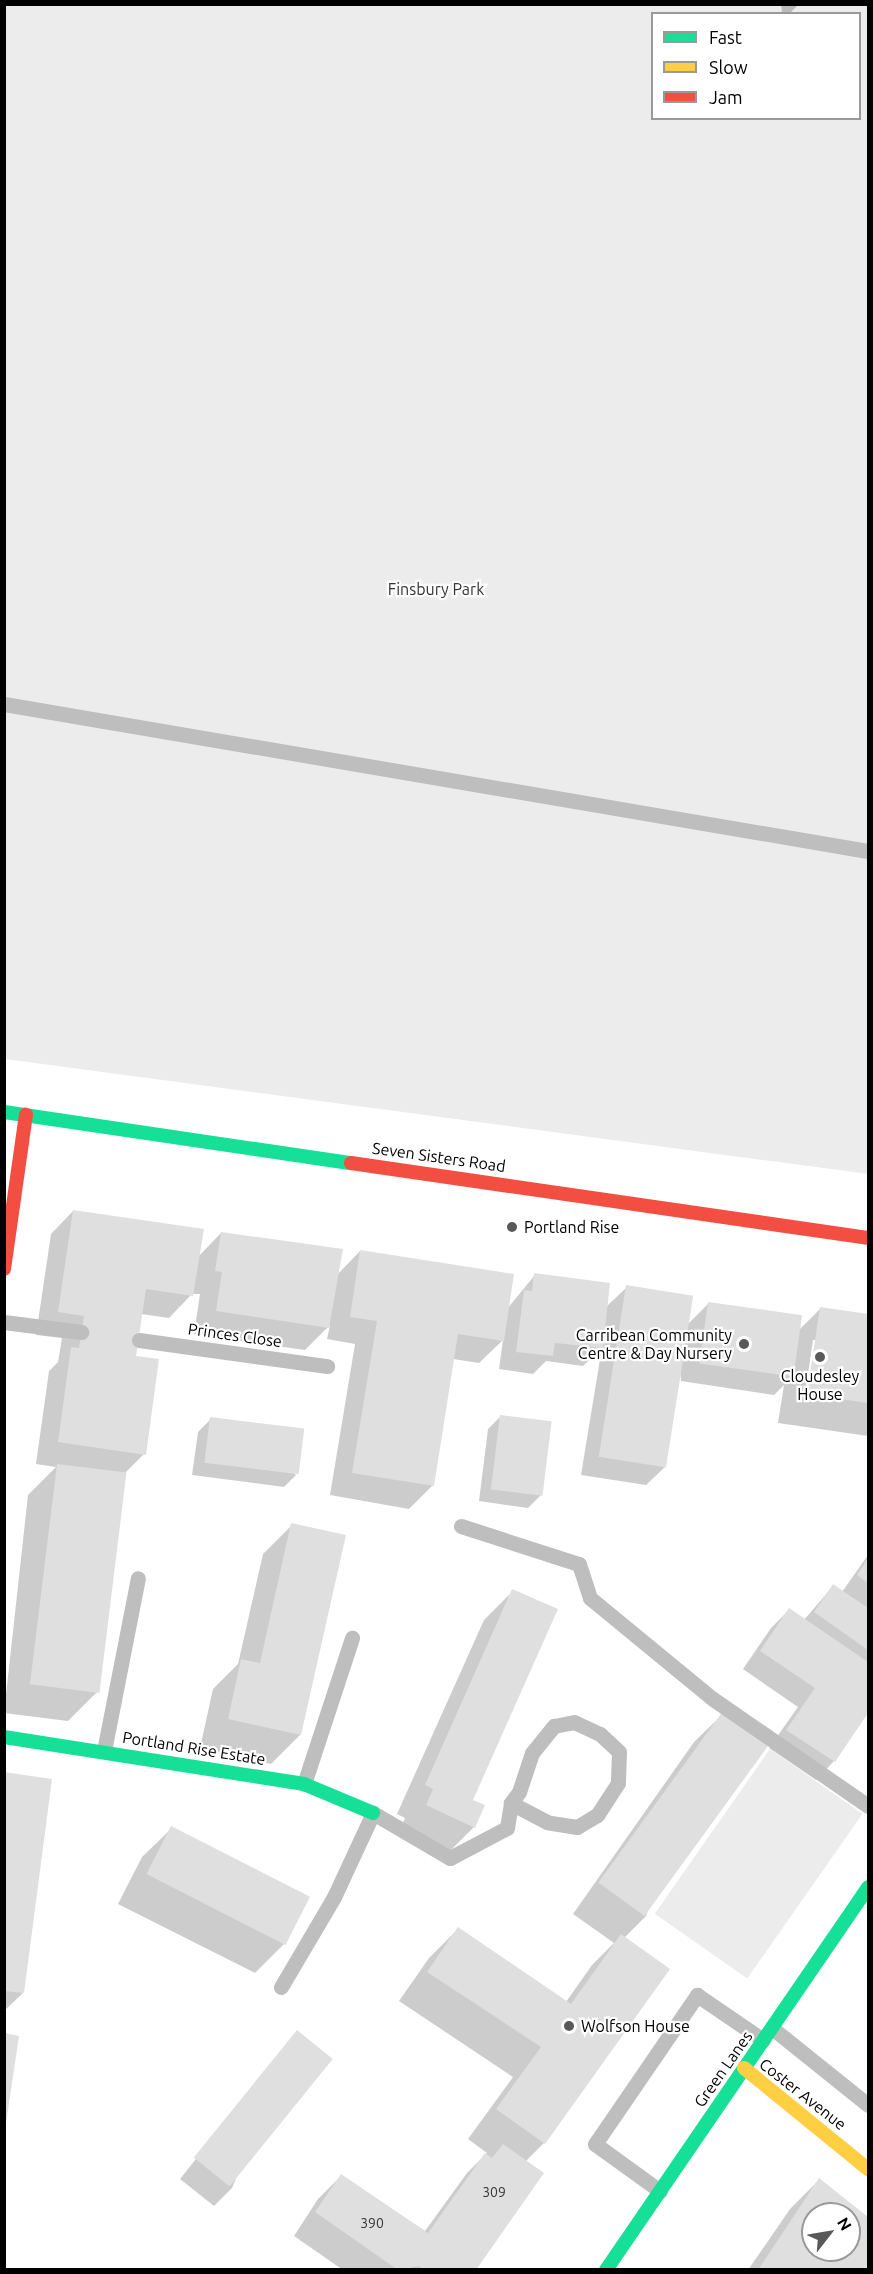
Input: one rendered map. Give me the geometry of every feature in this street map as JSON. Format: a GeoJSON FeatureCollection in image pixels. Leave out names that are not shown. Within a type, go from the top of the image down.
{"type":"FeatureCollection","features":[{"type":"Feature","properties":{"kind":"main road","name":"Seven Sisters Road"},"geometry":{"type":"LineString","coordinates":[[4,1112],[868,1238]]}},
{"type":"Feature","properties":{"kind":"main road"},"geometry":{"type":"LineString","coordinates":[[4,1269],[26,1115]]}},
{"type":"Feature","properties":{"kind":"main road","name":"Portland Rise Estate"},"geometry":{"type":"LineString","coordinates":[[4,1737],[304,1784],[373,1813]]}},
{"type":"Feature","properties":{"kind":"main road","name":"Green Lanes"},"geometry":{"type":"LineString","coordinates":[[606,2270],[868,1887]]}},
{"type":"Feature","properties":{"kind":"main road","name":"Coster Avenue"},"geometry":{"type":"LineString","coordinates":[[744,2068],[868,2169]]}},
{"type":"Feature","properties":{"kind":"lane"},"geometry":{"type":"LineString","coordinates":[[4,704],[868,851]]}},
{"type":"Feature","properties":{"kind":"lane"},"geometry":{"type":"LineString","coordinates":[[4,1322],[81,1332]]}},
{"type":"Feature","properties":{"kind":"lane","name":"Princes Close"},"geometry":{"type":"LineString","coordinates":[[139,1340],[327,1366]]}},
{"type":"Feature","properties":{"kind":"lane"},"geometry":{"type":"LineString","coordinates":[[461,1526],[579,1564],[590,1598],[713,1699],[868,1806]]}},
{"type":"Feature","properties":{"kind":"lane"},"geometry":{"type":"LineString","coordinates":[[104,1751],[138,1578]]}},
{"type":"Feature","properties":{"kind":"lane"},"geometry":{"type":"LineString","coordinates":[[304,1784],[352,1638]]}},
{"type":"Feature","properties":{"kind":"lane"},"geometry":{"type":"LineString","coordinates":[[281,1987],[334,1897],[373,1813],[450,1858],[507,1828],[511,1803],[519,1792],[532,1753],[554,1726],[574,1722],[600,1734],[619,1752],[618,1783],[597,1815],[577,1827],[547,1822],[511,1803]]}},
{"type":"Feature","properties":{"kind":"lane"},"geometry":{"type":"LineString","coordinates":[[660,2191],[595,2144],[697,1995],[768,2034],[868,2105]]}},
{"type":"Feature","properties":{"kind":"green space","name":"Finsbury Park"},"geometry":{"type":"Polygon","coordinates":[[[5,5],[868,5],[868,1174],[5,1059],[5,5]]]}},
{"type":"Feature","properties":{"kind":"green space"},"geometry":{"type":"Polygon","coordinates":[[[770,1749],[863,1814],[747,1978],[655,1914],[770,1749]]]}},
{"type":"Feature","properties":{"kind":"building"},"geometry":{"type":"Polygon","coordinates":[[[73,1210],[204,1229],[193,1296],[146,1289],[136,1356],[159,1359],[146,1455],[58,1442],[71,1347],[79,1348],[84,1316],[58,1312],[73,1210]]]}},
{"type":"Feature","properties":{"kind":"building"},"geometry":{"type":"Polygon","coordinates":[[[221,1232],[343,1249],[329,1328],[216,1311],[222,1272],[215,1271],[221,1232]]]}},
{"type":"Feature","properties":{"kind":"building"},"geometry":{"type":"Polygon","coordinates":[[[360,1250],[514,1274],[504,1341],[458,1334],[434,1486],[352,1473],[377,1321],[350,1317],[360,1250]]]}},
{"type":"Feature","properties":{"kind":"building"},"geometry":{"type":"Polygon","coordinates":[[[534,1273],[610,1283],[603,1348],[555,1343],[553,1356],[516,1352],[524,1290],[532,1291],[534,1273]]]}},
{"type":"Feature","properties":{"kind":"building"},"geometry":{"type":"Polygon","coordinates":[[[626,1285],[693,1296],[666,1467],[599,1457],[626,1285]]]}},
{"type":"Feature","properties":{"kind":"building"},"geometry":{"type":"Polygon","coordinates":[[[708,1302],[802,1315],[793,1377],[699,1363],[708,1302]]]}},
{"type":"Feature","properties":{"kind":"building"},"geometry":{"type":"Polygon","coordinates":[[[820,1307],[868,1314],[868,1403],[807,1394],[820,1307]]]}},
{"type":"Feature","properties":{"kind":"building"},"geometry":{"type":"Polygon","coordinates":[[[500,1415],[552,1421],[542,1496],[491,1489],[500,1415]]]}},
{"type":"Feature","properties":{"kind":"building"},"geometry":{"type":"Polygon","coordinates":[[[210,1417],[304,1429],[299,1474],[204,1463],[210,1417]]]}},
{"type":"Feature","properties":{"kind":"building"},"geometry":{"type":"Polygon","coordinates":[[[57,1464],[126,1473],[99,1693],[30,1684],[57,1464]]]}},
{"type":"Feature","properties":{"kind":"building"},"geometry":{"type":"Polygon","coordinates":[[[291,1523],[346,1535],[301,1735],[228,1719],[241,1659],[260,1663],[291,1523]]]}},
{"type":"Feature","properties":{"kind":"building"},"geometry":{"type":"Polygon","coordinates":[[[868,1558],[868,1583],[857,1575],[868,1558]]]}},
{"type":"Feature","properties":{"kind":"building"},"geometry":{"type":"Polygon","coordinates":[[[833,1584],[868,1608],[868,1650],[814,1612],[833,1584]]]}},
{"type":"Feature","properties":{"kind":"building"},"geometry":{"type":"Polygon","coordinates":[[[512,1589],[558,1609],[473,1800],[485,1805],[475,1828],[426,1805],[433,1789],[425,1785],[512,1589]]]}},
{"type":"Feature","properties":{"kind":"building"},"geometry":{"type":"Polygon","coordinates":[[[789,1608],[868,1662],[868,1713],[835,1762],[786,1730],[815,1688],[760,1651],[789,1608]]]}},
{"type":"Feature","properties":{"kind":"building"},"geometry":{"type":"Polygon","coordinates":[[[723,1711],[769,1745],[645,1916],[598,1883],[723,1711]]]}},
{"type":"Feature","properties":{"kind":"building"},"geometry":{"type":"Polygon","coordinates":[[[4,1772],[52,1779],[24,1993],[4,1991],[4,1772]]]}},
{"type":"Feature","properties":{"kind":"building"},"geometry":{"type":"Polygon","coordinates":[[[171,1826],[310,1897],[285,1945],[146,1874],[171,1826]]]}},
{"type":"Feature","properties":{"kind":"building","name":"Wolfson House"},"geometry":{"type":"Polygon","coordinates":[[[458,1927],[571,2004],[621,1934],[670,1969],[545,2144],[496,2109],[541,2047],[427,1972],[458,1927]]]}},
{"type":"Feature","properties":{"kind":"building"},"geometry":{"type":"Polygon","coordinates":[[[297,2030],[333,2059],[230,2186],[194,2157],[297,2030]]]}},
{"type":"Feature","properties":{"kind":"building"},"geometry":{"type":"Polygon","coordinates":[[[5,2033],[19,2036],[6,2123],[5,2123],[5,2033]]]}},
{"type":"Feature","properties":{"kind":"building"},"geometry":{"type":"Polygon","coordinates":[[[503,2144],[544,2173],[476,2270],[424,2270],[419,2266],[398,2270],[315,2212],[341,2174],[428,2233],[485,2153],[492,2158],[503,2144]]]}},
{"type":"Feature","properties":{"kind":"building"},"geometry":{"type":"Polygon","coordinates":[[[819,2178],[849,2202],[803,2202],[819,2178]]]}},
{"type":"Feature","properties":{"kind":"building"},"geometry":{"type":"Polygon","coordinates":[[[801,2205],[801,2262],[861,2262],[861,2211],[868,2217],[868,2270],[758,2270],[801,2205]]]}},
{"type":"Feature","properties":{"kind":"traffic: fast"},"geometry":{"type":"LineString","coordinates":[[4,1112],[351,1163]]}},
{"type":"Feature","properties":{"kind":"traffic: fast"},"geometry":{"type":"LineString","coordinates":[[4,1737],[304,1784],[373,1813]]}},
{"type":"Feature","properties":{"kind":"traffic: fast"},"geometry":{"type":"LineString","coordinates":[[606,2270],[868,1887]]}},
{"type":"Feature","properties":{"kind":"traffic: slow"},"geometry":{"type":"LineString","coordinates":[[744,2068],[868,2169]]}},
{"type":"Feature","properties":{"kind":"traffic: jam"},"geometry":{"type":"LineString","coordinates":[[4,1269],[26,1115]]}},
{"type":"Feature","properties":{"kind":"traffic: jam"},"geometry":{"type":"LineString","coordinates":[[351,1163],[868,1238]]}},
{"type":"Feature","properties":{"kind":"place","name":"Portland Rise"},"geometry":{"type":"Point","coordinates":[512,1227]}},
{"type":"Feature","properties":{"kind":"place","name":"Carribean Community Centre & Day Nursery"},"geometry":{"type":"Point","coordinates":[744,1344]}},
{"type":"Feature","properties":{"kind":"place","name":"Cloudesley House"},"geometry":{"type":"Point","coordinates":[820,1357]}},
{"type":"Feature","properties":{"kind":"place","name":"Wolfson House"},"geometry":{"type":"Point","coordinates":[569,2026]}}]}
